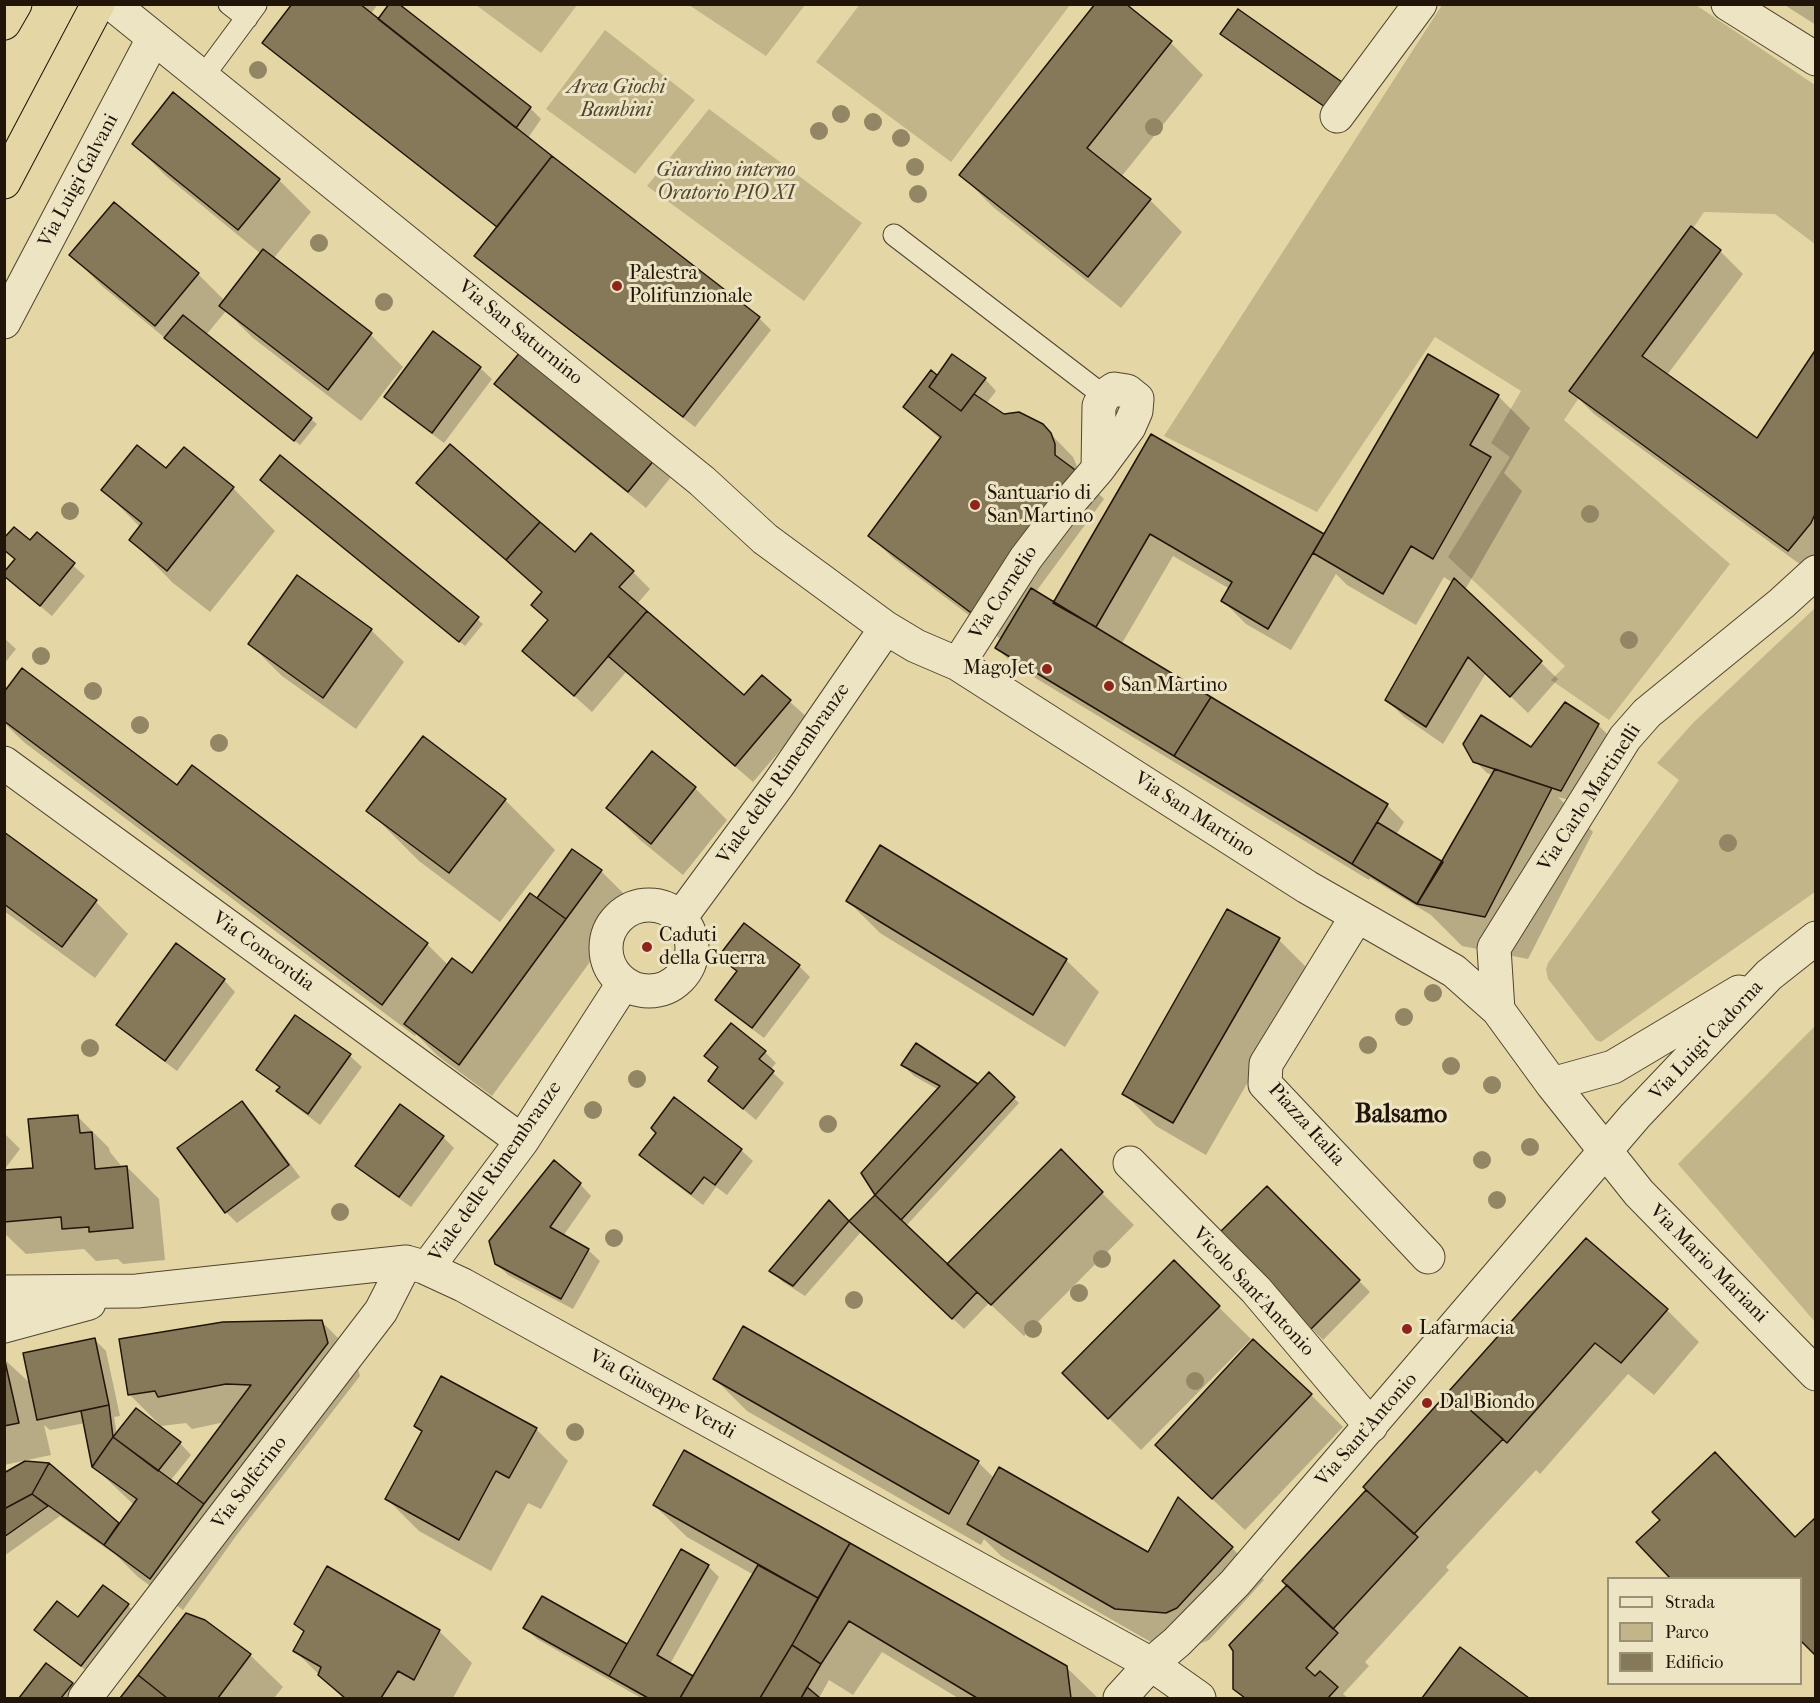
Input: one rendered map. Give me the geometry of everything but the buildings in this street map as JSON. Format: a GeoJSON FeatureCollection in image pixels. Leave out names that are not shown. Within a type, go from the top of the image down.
{"type":"FeatureCollection","features":[{"type":"Feature","properties":{"kind":"highway"},"geometry":{"type":"LineString","coordinates":[[4,23],[15,4]]}},
{"type":"Feature","properties":{"kind":"highway"},"geometry":{"type":"LineString","coordinates":[[4,182],[91,18]]}},
{"type":"Feature","properties":{"kind":"street","name":"Via San Saturnino"},"geometry":{"type":"LineString","coordinates":[[112,4],[702,481],[765,539],[886,628]]}},
{"type":"Feature","properties":{"kind":"street"},"geometry":{"type":"LineString","coordinates":[[1337,116],[1420,4]]}},
{"type":"Feature","properties":{"kind":"street"},"geometry":{"type":"LineString","coordinates":[[1728,4],[1815,59]]}},
{"type":"Feature","properties":{"kind":"street","name":"Via Luigi Galvani"},"geometry":{"type":"LineString","coordinates":[[4,322],[153,39]]}},
{"type":"Feature","properties":{"kind":"street","name":"Via Cornelio"},"geometry":{"type":"LineString","coordinates":[[958,664],[1026,558],[1129,428],[1136,411],[1137,399],[1127,391],[1114,389],[1104,396]]}},
{"type":"Feature","properties":{"kind":"street","name":"Via Carlo Martinelli"},"geometry":{"type":"LineString","coordinates":[[1454,970],[1494,948],[1625,738],[1647,713],[1782,603],[1815,572]]}},
{"type":"Feature","properties":{"kind":"street","name":"Via San Martino"},"geometry":{"type":"LineString","coordinates":[[886,628],[916,646],[958,664],[1307,887],[1454,970],[1498,1010]]}},
{"type":"Feature","properties":{"kind":"street","name":"Viale delle Rimembranze"},"geometry":{"type":"LineString","coordinates":[[680,918],[778,785],[886,628]]}},
{"type":"Feature","properties":{"kind":"street","name":"Via Concordia"},"geometry":{"type":"LineString","coordinates":[[4,763],[522,1141]]}},
{"type":"Feature","properties":{"kind":"street"},"geometry":{"type":"LineString","coordinates":[[655,905],[668,909],[680,918],[688,930],[692,943],[691,958],[686,971],[677,982],[664,989],[650,992],[636,990],[623,984],[613,974],[607,961],[605,947],[608,933],[615,920],[627,911],[640,906],[655,905]]}},
{"type":"Feature","properties":{"kind":"street","name":"Piazza Italia"},"geometry":{"type":"LineString","coordinates":[[1357,916],[1266,1064],[1265,1084],[1428,1257]]}},
{"type":"Feature","properties":{"kind":"street","name":"Via Luigi Cadorna"},"geometry":{"type":"LineString","coordinates":[[1604,1151],[1769,975],[1815,938]]}},
{"type":"Feature","properties":{"kind":"street"},"geometry":{"type":"LineString","coordinates":[[1494,948],[1498,1010],[1604,1151]]}},
{"type":"Feature","properties":{"kind":"street"},"geometry":{"type":"LineString","coordinates":[[1552,1084],[1613,1067],[1769,975]]}},
{"type":"Feature","properties":{"kind":"street","name":"Viale delle Rimembranze"},"geometry":{"type":"LineString","coordinates":[[416,1265],[522,1141],[623,984]]}},
{"type":"Feature","properties":{"kind":"street","name":"Via Mario Mariani"},"geometry":{"type":"LineString","coordinates":[[1604,1151],[1639,1193],[1815,1374]]}},
{"type":"Feature","properties":{"kind":"street","name":"Via Sant'Antonio"},"geometry":{"type":"LineString","coordinates":[[1120,1698],[1151,1664],[1177,1642],[1235,1583],[1604,1151]]}},
{"type":"Feature","properties":{"kind":"street","name":"Vicolo Sant'Antonio"},"geometry":{"type":"LineString","coordinates":[[1130,1162],[1256,1290],[1371,1426]]}},
{"type":"Feature","properties":{"kind":"street"},"geometry":{"type":"LineString","coordinates":[[5,1292],[137,1291],[416,1265]]}},
{"type":"Feature","properties":{"kind":"street","name":"Via Giuseppe Verdi"},"geometry":{"type":"LineString","coordinates":[[416,1265],[463,1285],[1151,1664],[1200,1698]]}},
{"type":"Feature","properties":{"kind":"street","name":"Via Solferino"},"geometry":{"type":"LineString","coordinates":[[85,1698],[416,1265]]}},
{"type":"Feature","properties":{"kind":"street"},"geometry":{"type":"LineString","coordinates":[[4,1326],[137,1291]]}},
{"type":"Feature","properties":{"kind":"lane"},"geometry":{"type":"LineString","coordinates":[[202,78],[251,12],[229,4]]}},
{"type":"Feature","properties":{"kind":"lane"},"geometry":{"type":"LineString","coordinates":[[894,236],[1104,396]]}},
{"type":"Feature","properties":{"kind":"green space"},"geometry":{"type":"Polygon","coordinates":[[[860,4],[1070,5],[951,162],[816,62],[860,4]]]}},
{"type":"Feature","properties":{"kind":"green space"},"geometry":{"type":"Polygon","coordinates":[[[476,5],[577,5],[541,53],[476,5]]]}},
{"type":"Feature","properties":{"kind":"green space"},"geometry":{"type":"Polygon","coordinates":[[[689,5],[805,5],[766,56],[689,5]]]}},
{"type":"Feature","properties":{"kind":"green space"},"geometry":{"type":"Polygon","coordinates":[[[1442,5],[1696,5],[1815,85],[1815,244],[1775,214],[1704,212],[1564,420],[1730,564],[1609,720],[1551,680],[1565,666],[1448,557],[1510,457],[1491,443],[1521,391],[1435,337],[1317,512],[1164,436],[1442,5]]]}},
{"type":"Feature","properties":{"kind":"green space","name":"Area Giochi Bambini"},"geometry":{"type":"Polygon","coordinates":[[[605,30],[695,100],[635,174],[546,109],[605,30]]]}},
{"type":"Feature","properties":{"kind":"green space","name":"Giardino interno Oratorio PIO XI"},"geometry":{"type":"Polygon","coordinates":[[[709,109],[862,223],[804,301],[647,186],[709,109]]]}},
{"type":"Feature","properties":{"kind":"green space"},"geometry":{"type":"Polygon","coordinates":[[[1815,608],[1815,892],[1601,1042],[1596,1040],[1548,979],[1546,969],[1548,963],[1679,780],[1657,763],[1693,723],[1815,608]]]}},
{"type":"Feature","properties":{"kind":"green space"},"geometry":{"type":"Polygon","coordinates":[[[1815,1026],[1815,1322],[1678,1164],[1815,1026]]]}},
{"type":"Feature","properties":{"kind":"place","name":"Palestra Polifunzionale"},"geometry":{"type":"Point","coordinates":[617,286]}},
{"type":"Feature","properties":{"kind":"place","name":"Santuario di San Martino"},"geometry":{"type":"Point","coordinates":[975,505]}},
{"type":"Feature","properties":{"kind":"place","name":"MagoJet"},"geometry":{"type":"Point","coordinates":[1047,669]}},
{"type":"Feature","properties":{"kind":"place","name":"San Martino"},"geometry":{"type":"Point","coordinates":[1109,686]}},
{"type":"Feature","properties":{"kind":"place","name":"Caduti della Guerra"},"geometry":{"type":"Point","coordinates":[647,947]}},
{"type":"Feature","properties":{"kind":"place","name":"Lafarmacia"},"geometry":{"type":"Point","coordinates":[1407,1329]}},
{"type":"Feature","properties":{"kind":"place","name":"Dal Biondo"},"geometry":{"type":"Point","coordinates":[1427,1403]}},
{"type":"Feature","properties":{"kind":"district","name":"Balsamo"},"geometry":{"type":"Point","coordinates":[1401,1116]}}]}
